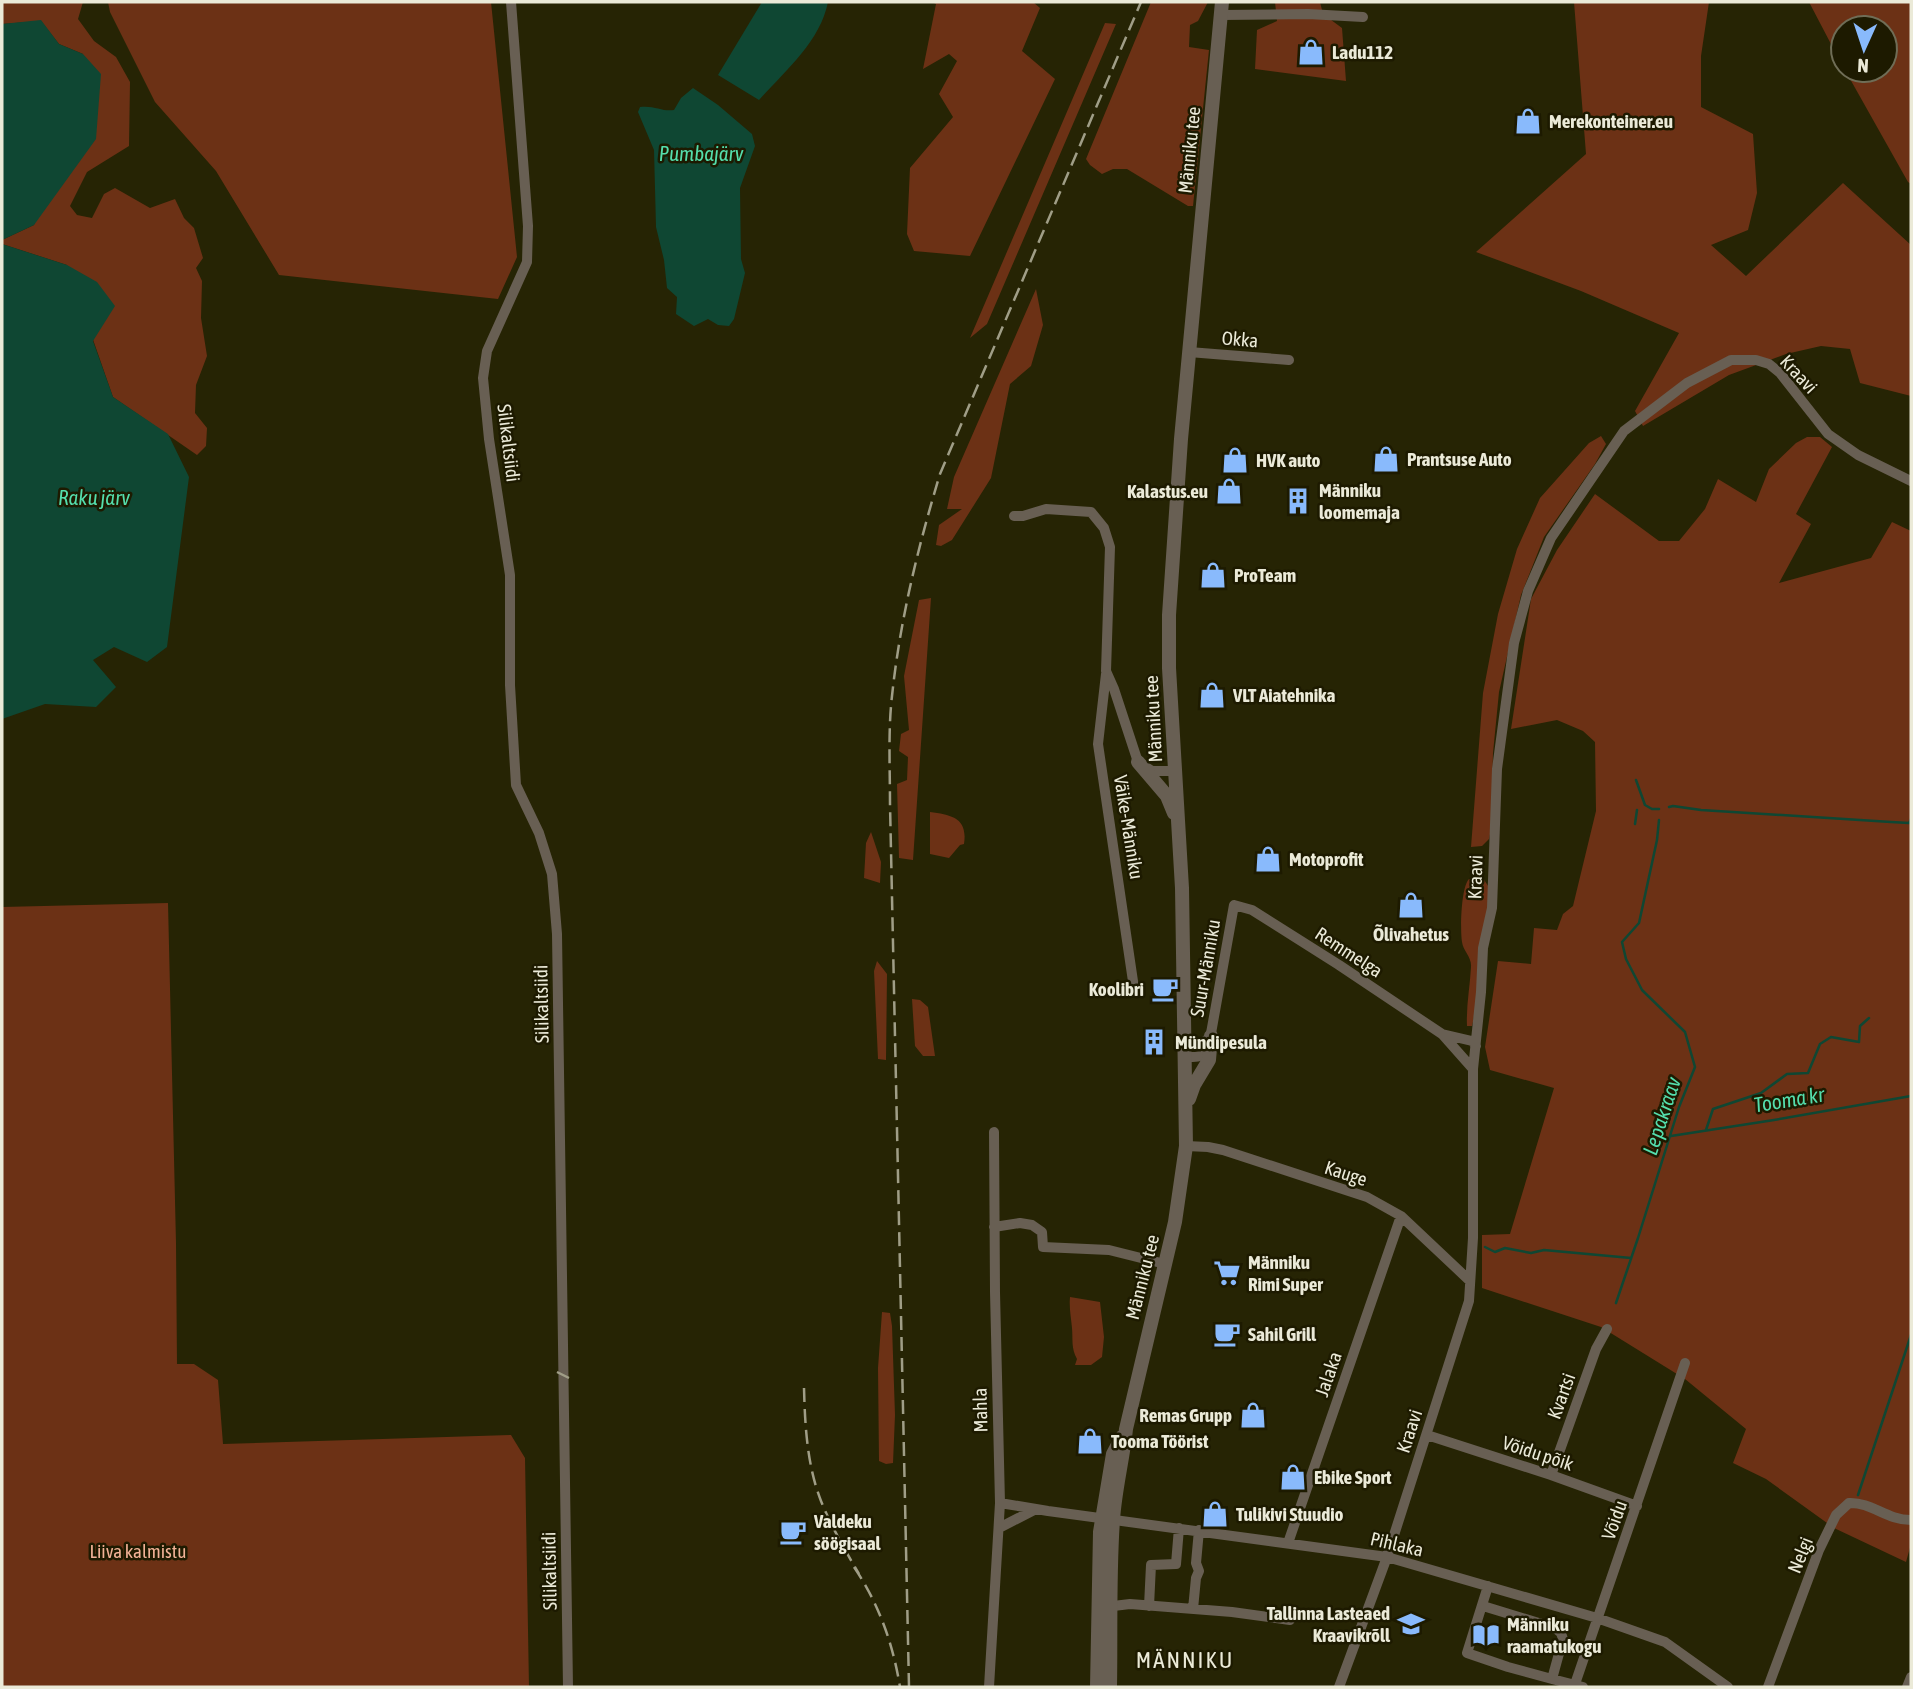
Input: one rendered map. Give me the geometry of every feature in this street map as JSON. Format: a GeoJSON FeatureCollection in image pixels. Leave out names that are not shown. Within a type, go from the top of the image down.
{"type":"FeatureCollection","features":[{"type":"Feature","properties":{"kind":"street","name":"Silikaltsiidi"},"geometry":{"type":"LineString","coordinates":[[511,2],[528,226],[527,262],[487,351],[483,378],[489,439],[510,575],[510,685],[516,785],[539,833],[552,874],[557,934],[568,1687]]}},
{"type":"Feature","properties":{"kind":"street"},"geometry":{"type":"LineString","coordinates":[[1222,8],[1363,17]]}},
{"type":"Feature","properties":{"kind":"street","name":"Männiku tee"},"geometry":{"type":"LineString","coordinates":[[1097,1687],[1105,1607],[1107,1518],[1113,1454],[1126,1429],[1179,1200],[1186,1146],[1182,888],[1169,668],[1169,615],[1181,439],[1222,8]]}},
{"type":"Feature","properties":{"kind":"street","name":"Okka"},"geometry":{"type":"LineString","coordinates":[[1189,352],[1289,360]]}},
{"type":"Feature","properties":{"kind":"street","name":"Kraavi"},"geometry":{"type":"LineString","coordinates":[[1339,1687],[1387,1557],[1469,1301],[1473,1238],[1473,1069],[1483,948],[1492,908],[1497,769],[1514,643],[1528,592],[1551,538],[1624,431],[1687,383],[1731,360],[1756,360],[1769,364],[1780,373],[1839,444],[1911,481]]}},
{"type":"Feature","properties":{"kind":"street","name":"Väike-Männiku"},"geometry":{"type":"LineString","coordinates":[[1014,516],[1046,509],[1091,512],[1104,528],[1110,547],[1106,671],[1098,744],[1134,988]]}},
{"type":"Feature","properties":{"kind":"street","name":"Väike-Männiku"},"geometry":{"type":"LineString","coordinates":[[1106,671],[1138,762],[1152,771],[1175,771]]}},
{"type":"Feature","properties":{"kind":"street"},"geometry":{"type":"LineString","coordinates":[[1138,762],[1167,796],[1178,820]]}},
{"type":"Feature","properties":{"kind":"street","name":"Remmelga"},"geometry":{"type":"LineString","coordinates":[[1234,905],[1252,910],[1442,1034],[1473,1069]]}},
{"type":"Feature","properties":{"kind":"street","name":"Suur-Männiku"},"geometry":{"type":"LineString","coordinates":[[1185,1051],[1198,1057],[1208,1049],[1234,905]]}},
{"type":"Feature","properties":{"kind":"street","name":"Remmelga"},"geometry":{"type":"LineString","coordinates":[[1442,1034],[1472,1041],[1476,1046]]}},
{"type":"Feature","properties":{"kind":"street"},"geometry":{"type":"LineString","coordinates":[[1186,1107],[1194,1085],[1209,1060],[1211,1036]]}},
{"type":"Feature","properties":{"kind":"street","name":"Mahla"},"geometry":{"type":"LineString","coordinates":[[989,1687],[1000,1503],[994,1132]]}},
{"type":"Feature","properties":{"kind":"street","name":"Kauge"},"geometry":{"type":"LineString","coordinates":[[1186,1146],[1208,1147],[1235,1154],[1367,1197],[1401,1216],[1469,1281]]}},
{"type":"Feature","properties":{"kind":"street","name":"Jalaka"},"geometry":{"type":"LineString","coordinates":[[1289,1543],[1401,1216]]}},
{"type":"Feature","properties":{"kind":"street"},"geometry":{"type":"LineString","coordinates":[[995,1227],[1020,1223],[1032,1225],[1042,1232],[1043,1247],[1109,1250],[1165,1264]]}},
{"type":"Feature","properties":{"kind":"street","name":"Kvartsi"},"geometry":{"type":"LineString","coordinates":[[1551,1475],[1596,1349],[1606,1329]]}},
{"type":"Feature","properties":{"kind":"street","name":"Võidu"},"geometry":{"type":"LineString","coordinates":[[1577,1686],[1597,1618],[1685,1363]]}},
{"type":"Feature","properties":{"kind":"street","name":"Võidu põik"},"geometry":{"type":"LineString","coordinates":[[1427,1435],[1637,1506]]}},
{"type":"Feature","properties":{"kind":"street","name":"Pihlaka"},"geometry":{"type":"LineString","coordinates":[[1000,1503],[1387,1557],[1597,1618],[1665,1642],[1728,1687]]}},
{"type":"Feature","properties":{"kind":"street","name":"Nelgi"},"geometry":{"type":"LineString","coordinates":[[1768,1687],[1819,1550],[1836,1515],[1849,1503],[1860,1503],[1890,1517],[1911,1520]]}},
{"type":"Feature","properties":{"kind":"street"},"geometry":{"type":"LineString","coordinates":[[999,1528],[1036,1509]]}},
{"type":"Feature","properties":{"kind":"street"},"geometry":{"type":"LineString","coordinates":[[1149,1606],[1151,1565],[1176,1564],[1180,1528]]}},
{"type":"Feature","properties":{"kind":"street"},"geometry":{"type":"LineString","coordinates":[[1193,1609],[1199,1571],[1196,1563],[1199,1530]]}},
{"type":"Feature","properties":{"kind":"street"},"geometry":{"type":"LineString","coordinates":[[1488,1586],[1467,1653],[1577,1686]]}},
{"type":"Feature","properties":{"kind":"street"},"geometry":{"type":"LineString","coordinates":[[1105,1607],[1130,1604],[1290,1620]]}},
{"type":"Feature","properties":{"kind":"street"},"geometry":{"type":"LineString","coordinates":[[1483,1606],[1555,1628],[1561,1633],[1563,1639],[1552,1679]]}},
{"type":"Feature","properties":{"kind":"street","name":"Männiku tee"},"geometry":{"type":"LineString","coordinates":[[1105,1607],[1110,1687]]}},
{"type":"Feature","properties":{"kind":"street"},"geometry":{"type":"LineString","coordinates":[[1907,1687],[1911,1677]]}},
{"type":"Feature","properties":{"kind":"green space"},"geometry":{"type":"Polygon","coordinates":[[[2,2],[83,2],[78,19],[94,41],[116,57],[130,82],[129,146],[87,172],[70,206],[77,215],[92,218],[104,194],[115,188],[150,208],[175,199],[184,218],[194,228],[203,258],[196,268],[202,281],[201,318],[207,356],[196,385],[195,413],[207,428],[206,446],[197,455],[113,397],[67,265],[2,244],[2,240],[34,225],[83,54],[59,44],[41,21],[2,24],[2,2]]]}},
{"type":"Feature","properties":{"kind":"green space"},"geometry":{"type":"Polygon","coordinates":[[[108,2],[491,2],[517,257],[498,299],[279,275],[216,171],[155,102],[110,12],[108,2]]]}},
{"type":"Feature","properties":{"kind":"green space"},"geometry":{"type":"Polygon","coordinates":[[[932,2],[1033,2],[1040,8],[1022,51],[1055,79],[970,256],[914,251],[907,234],[910,168],[953,117],[939,94],[957,61],[949,54],[923,69],[936,4],[932,2]]]}},
{"type":"Feature","properties":{"kind":"green space"},"geometry":{"type":"Polygon","coordinates":[[[1151,2],[1208,2],[1198,21],[1190,25],[1189,47],[1209,50],[1193,206],[1188,206],[1127,169],[1113,169],[1102,174],[1086,159],[1151,2]]]}},
{"type":"Feature","properties":{"kind":"green space"},"geometry":{"type":"Polygon","coordinates":[[[1275,2],[1320,2],[1323,14],[1342,28],[1346,81],[1255,69],[1257,30],[1277,21],[1275,2]]]}},
{"type":"Feature","properties":{"kind":"green space"},"geometry":{"type":"Polygon","coordinates":[[[1574,2],[1709,2],[1701,56],[1701,107],[1753,134],[1757,193],[1748,230],[1711,245],[1746,276],[1843,183],[1911,245],[1911,396],[1860,383],[1850,349],[1821,346],[1786,354],[1729,375],[1643,426],[1635,411],[1679,333],[1581,291],[1476,252],[1586,154],[1574,2]]]}},
{"type":"Feature","properties":{"kind":"green space"},"geometry":{"type":"Polygon","coordinates":[[[1809,2],[1911,2],[1911,184],[1853,84],[1899,84],[1899,14],[1829,14],[1829,40],[1809,2]]]}},
{"type":"Feature","properties":{"kind":"green space"},"geometry":{"type":"Polygon","coordinates":[[[1105,23],[1116,24],[987,324],[970,338],[1105,23]]]}},
{"type":"Feature","properties":{"kind":"green space"},"geometry":{"type":"Polygon","coordinates":[[[1036,289],[1043,325],[1031,366],[1010,384],[991,478],[952,540],[941,546],[936,545],[939,525],[962,509],[947,509],[954,477],[1036,289]]]}},
{"type":"Feature","properties":{"kind":"green space"},"geometry":{"type":"Polygon","coordinates":[[[1601,436],[1606,444],[1544,537],[1521,595],[1499,692],[1493,753],[1491,829],[1489,839],[1482,846],[1471,847],[1483,693],[1498,614],[1517,549],[1540,498],[1589,443],[1601,436]]]}},
{"type":"Feature","properties":{"kind":"green space"},"geometry":{"type":"Polygon","coordinates":[[[1807,437],[1820,437],[1832,447],[1796,514],[1811,524],[1779,583],[1871,558],[1892,522],[1911,531],[1911,1544],[1906,1562],[1834,1528],[1766,1479],[1733,1463],[1746,1429],[1685,1379],[1601,1327],[1482,1288],[1482,1235],[1510,1234],[1554,1088],[1490,1070],[1485,1047],[1498,961],[1531,964],[1534,928],[1557,930],[1563,914],[1573,906],[1596,811],[1595,742],[1583,731],[1557,720],[1511,729],[1531,599],[1557,550],[1595,494],[1659,541],[1679,541],[1705,509],[1718,479],[1756,502],[1769,469],[1796,443],[1807,437]]]}},
{"type":"Feature","properties":{"kind":"green space"},"geometry":{"type":"Polygon","coordinates":[[[931,598],[913,860],[899,858],[897,784],[907,780],[908,757],[899,751],[901,734],[909,730],[904,676],[919,600],[931,598]]]}},
{"type":"Feature","properties":{"kind":"green space"},"geometry":{"type":"Polygon","coordinates":[[[930,812],[957,819],[961,823],[965,835],[964,844],[949,858],[930,854],[930,812]]]}},
{"type":"Feature","properties":{"kind":"green space"},"geometry":{"type":"Polygon","coordinates":[[[871,832],[881,862],[880,883],[864,878],[866,843],[871,832]]]}},
{"type":"Feature","properties":{"kind":"green space"},"geometry":{"type":"Polygon","coordinates":[[[1483,878],[1490,889],[1478,999],[1472,1026],[1467,1026],[1471,963],[1462,942],[1463,899],[1469,879],[1483,878]]]}},
{"type":"Feature","properties":{"kind":"green space","name":"Liiva kalmistu"},"geometry":{"type":"Polygon","coordinates":[[[168,903],[177,1364],[194,1364],[218,1380],[223,1444],[511,1435],[525,1458],[529,1687],[2,1687],[2,907],[168,903]]]}},
{"type":"Feature","properties":{"kind":"green space"},"geometry":{"type":"Polygon","coordinates":[[[877,961],[887,974],[886,1060],[878,1059],[874,971],[877,961]]]}},
{"type":"Feature","properties":{"kind":"green space"},"geometry":{"type":"Polygon","coordinates":[[[912,999],[920,1000],[928,1007],[935,1056],[923,1056],[915,1046],[912,999]]]}},
{"type":"Feature","properties":{"kind":"green space"},"geometry":{"type":"Polygon","coordinates":[[[1070,1297],[1100,1302],[1104,1337],[1102,1357],[1091,1365],[1075,1365],[1077,1359],[1073,1344],[1070,1297]]]}},
{"type":"Feature","properties":{"kind":"green space"},"geometry":{"type":"Polygon","coordinates":[[[882,1312],[890,1313],[892,1326],[895,1415],[893,1463],[886,1464],[879,1461],[878,1368],[882,1312]]]}},
{"type":"Feature","properties":{"kind":"water","name":"Pumbajärv"},"geometry":{"type":"Polygon","coordinates":[[[762,2],[828,2],[824,17],[810,43],[759,100],[718,75],[762,2]]]}},
{"type":"Feature","properties":{"kind":"water"},"geometry":{"type":"Polygon","coordinates":[[[41,20],[59,44],[83,54],[101,74],[96,139],[34,225],[2,240],[2,24],[41,20]]]}},
{"type":"Feature","properties":{"kind":"water","name":"Pumbajärv"},"geometry":{"type":"Polygon","coordinates":[[[693,88],[752,134],[755,146],[740,188],[741,259],[745,273],[734,319],[729,326],[718,325],[708,319],[694,326],[676,314],[677,297],[667,288],[656,227],[654,150],[638,112],[640,107],[674,110],[681,98],[693,88]]]}},
{"type":"Feature","properties":{"kind":"water","name":"Raku järv"},"geometry":{"type":"Polygon","coordinates":[[[2,244],[67,265],[97,282],[115,306],[93,341],[113,397],[168,434],[189,477],[167,647],[147,662],[114,647],[93,660],[116,687],[96,707],[45,704],[2,719],[2,244]]]}},
{"type":"Feature","properties":{"kind":"waterway"},"geometry":{"type":"LineString","coordinates":[[1636,780],[1645,805],[1659,809]]}},
{"type":"Feature","properties":{"kind":"waterway","name":"Lepakraav"},"geometry":{"type":"LineString","coordinates":[[1669,807],[1909,823],[1911,819]]}},
{"type":"Feature","properties":{"kind":"waterway"},"geometry":{"type":"LineString","coordinates":[[1635,824],[1637,810]]}},
{"type":"Feature","properties":{"kind":"waterway","name":"Lepakraav"},"geometry":{"type":"LineString","coordinates":[[1616,1303],[1679,1107],[1695,1067],[1685,1032],[1642,990],[1626,959],[1622,942],[1639,923],[1659,820]]}},
{"type":"Feature","properties":{"kind":"waterway"},"geometry":{"type":"LineString","coordinates":[[1706,1130],[1713,1109],[1761,1093],[1787,1074],[1808,1073],[1820,1044],[1831,1037],[1859,1042],[1860,1026],[1869,1018]]}},
{"type":"Feature","properties":{"kind":"waterway","name":"Tooma kr"},"geometry":{"type":"LineString","coordinates":[[1671,1136],[1911,1096]]}},
{"type":"Feature","properties":{"kind":"waterway","name":"Lepakraav"},"geometry":{"type":"LineString","coordinates":[[1485,1247],[1495,1252],[1505,1248],[1531,1253],[1544,1250],[1631,1258]]}},
{"type":"Feature","properties":{"kind":"waterway"},"geometry":{"type":"LineString","coordinates":[[1858,1495],[1911,1335]]}},
{"type":"Feature","properties":{"kind":"railway"},"geometry":{"type":"LineString","coordinates":[[909,1687],[890,804],[890,723],[895,668],[911,584],[940,474],[1141,2]]}},
{"type":"Feature","properties":{"kind":"railway"},"geometry":{"type":"LineString","coordinates":[[557,1372],[569,1378]]}},
{"type":"Feature","properties":{"kind":"railway"},"geometry":{"type":"LineString","coordinates":[[804,1388],[808,1445],[816,1487],[829,1520],[859,1574]]}},
{"type":"Feature","properties":{"kind":"railway"},"geometry":{"type":"LineString","coordinates":[[854,1567],[871,1595],[884,1625],[900,1687]]}},
{"type":"Feature","properties":{"kind":"place","name":"Ladu112"},"geometry":{"type":"Point","coordinates":[1311,52]}},
{"type":"Feature","properties":{"kind":"place","name":"Merekonteiner.eu"},"geometry":{"type":"Point","coordinates":[1528,121]}},
{"type":"Feature","properties":{"kind":"place","name":"Prantsuse Auto"},"geometry":{"type":"Point","coordinates":[1386,459]}},
{"type":"Feature","properties":{"kind":"place","name":"HVK auto"},"geometry":{"type":"Point","coordinates":[1235,460]}},
{"type":"Feature","properties":{"kind":"place","name":"Kalastus.eu"},"geometry":{"type":"Point","coordinates":[1229,491]}},
{"type":"Feature","properties":{"kind":"place","name":"Männiku loomemaja"},"geometry":{"type":"Point","coordinates":[1298,501]}},
{"type":"Feature","properties":{"kind":"place","name":"ProTeam"},"geometry":{"type":"Point","coordinates":[1213,575]}},
{"type":"Feature","properties":{"kind":"place","name":"VLT Aiatehnika"},"geometry":{"type":"Point","coordinates":[1212,695]}},
{"type":"Feature","properties":{"kind":"place","name":"Motoprofit"},"geometry":{"type":"Point","coordinates":[1268,859]}},
{"type":"Feature","properties":{"kind":"place","name":"Õlivahetus"},"geometry":{"type":"Point","coordinates":[1411,905]}},
{"type":"Feature","properties":{"kind":"place","name":"Koolibri"},"geometry":{"type":"Point","coordinates":[1165,989]}},
{"type":"Feature","properties":{"kind":"place","name":"Mündipesula"},"geometry":{"type":"Point","coordinates":[1154,1042]}},
{"type":"Feature","properties":{"kind":"place","name":"Männiku Rimi Super"},"geometry":{"type":"Point","coordinates":[1227,1273]}},
{"type":"Feature","properties":{"kind":"place","name":"Sahil Grill"},"geometry":{"type":"Point","coordinates":[1227,1334]}},
{"type":"Feature","properties":{"kind":"place","name":"Remas Grupp"},"geometry":{"type":"Point","coordinates":[1253,1415]}},
{"type":"Feature","properties":{"kind":"place","name":"Tooma Töörist"},"geometry":{"type":"Point","coordinates":[1090,1441]}},
{"type":"Feature","properties":{"kind":"place","name":"Ebike Sport"},"geometry":{"type":"Point","coordinates":[1293,1477]}},
{"type":"Feature","properties":{"kind":"place","name":"Tulikivi Stuudio"},"geometry":{"type":"Point","coordinates":[1215,1514]}},
{"type":"Feature","properties":{"kind":"place","name":"Valdeku söögisaal"},"geometry":{"type":"Point","coordinates":[793,1532]}},
{"type":"Feature","properties":{"kind":"place","name":"Tallinna Lasteaed Kraavikrõll"},"geometry":{"type":"Point","coordinates":[1411,1624]}},
{"type":"Feature","properties":{"kind":"place","name":"Männiku raamatukogu"},"geometry":{"type":"Point","coordinates":[1486,1635]}},
{"type":"Feature","properties":{"kind":"district","name":"MÄNNIKU"},"geometry":{"type":"Point","coordinates":[1185,1660]}}]}
